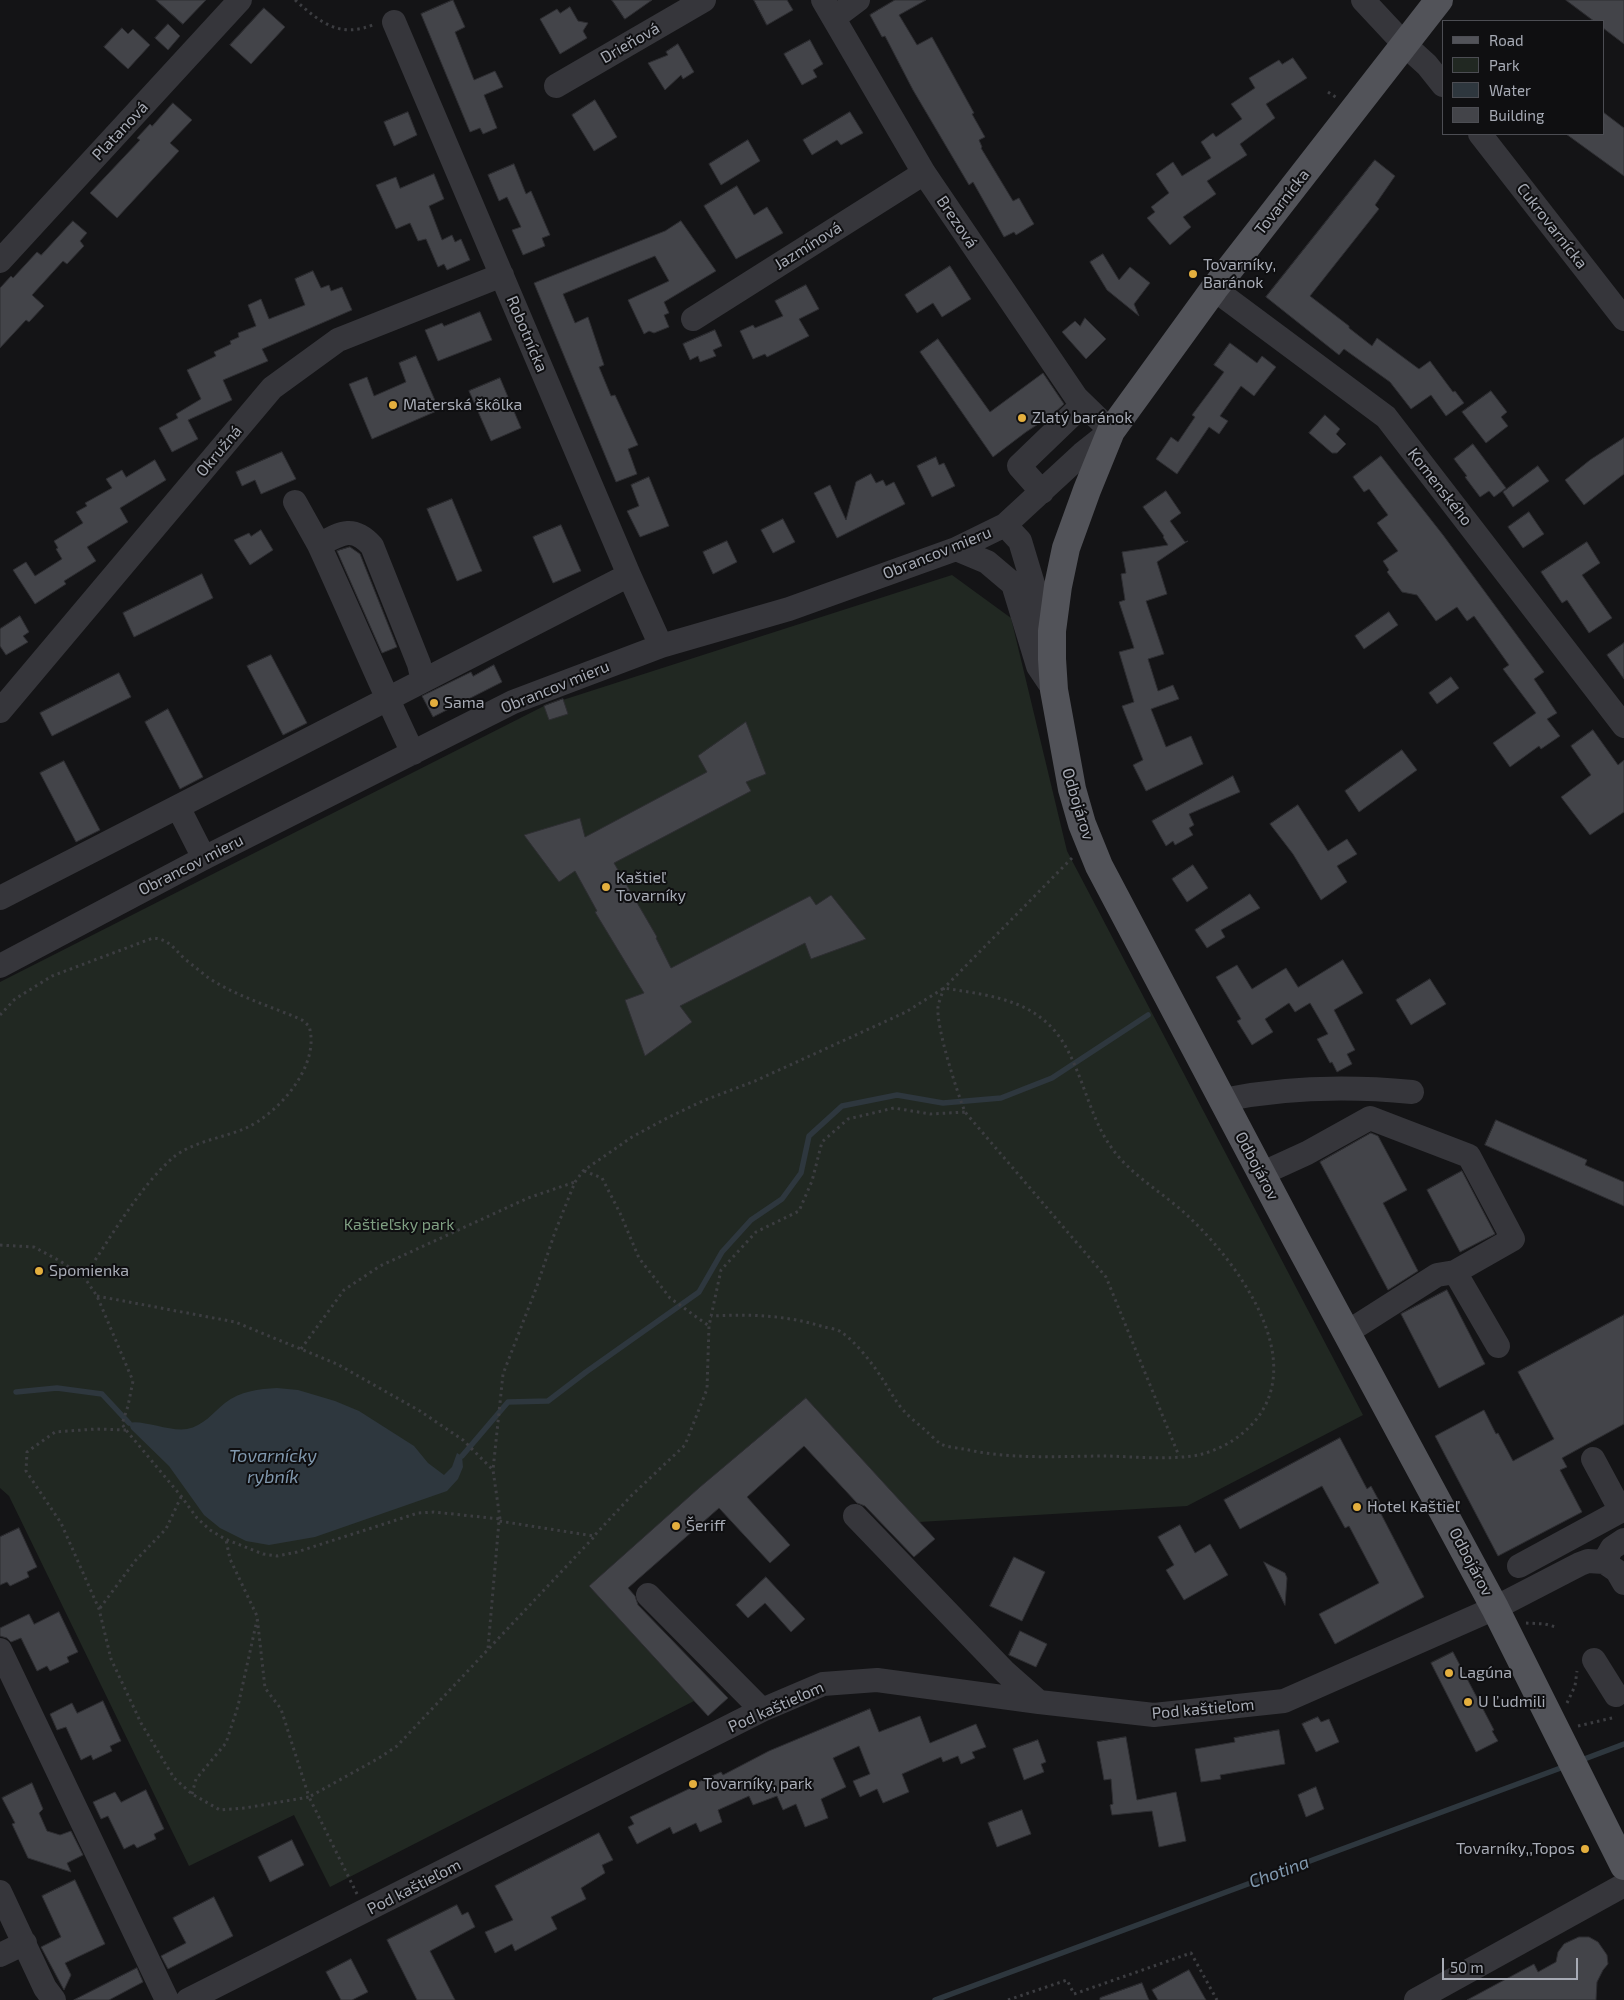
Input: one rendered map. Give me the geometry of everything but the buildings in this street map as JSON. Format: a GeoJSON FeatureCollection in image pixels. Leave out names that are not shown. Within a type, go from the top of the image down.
{"type":"FeatureCollection","features":[{"type":"Feature","properties":{"kind":"main road","name":"Tovarnícka"},"geometry":{"type":"LineString","coordinates":[[1111,431],[1214,289],[1439,0]]}},
{"type":"Feature","properties":{"kind":"main road","name":"Odbojárov"},"geometry":{"type":"LineString","coordinates":[[1111,431],[1066,548],[1058,586],[1052,631],[1054,690],[1072,789],[1082,824],[1099,866],[1261,1174],[1495,1608],[1624,1866]]}},
{"type":"Feature","properties":{"kind":"street","name":"Platanová"},"geometry":{"type":"LineString","coordinates":[[0,262],[240,0]]}},
{"type":"Feature","properties":{"kind":"street","name":"Drieňová"},"geometry":{"type":"LineString","coordinates":[[556,86],[704,0]]}},
{"type":"Feature","properties":{"kind":"street"},"geometry":{"type":"LineString","coordinates":[[829,9],[858,0]]}},
{"type":"Feature","properties":{"kind":"street"},"geometry":{"type":"LineString","coordinates":[[1363,0],[1405,46],[1427,65],[1442,84]]}},
{"type":"Feature","properties":{"kind":"street","name":"Brezová"},"geometry":{"type":"LineString","coordinates":[[829,9],[924,173],[1076,398],[1111,431]]}},
{"type":"Feature","properties":{"kind":"street","name":"Robotnícka"},"geometry":{"type":"LineString","coordinates":[[394,22],[661,646]]}},
{"type":"Feature","properties":{"kind":"street","name":"Cukrovarnícka"},"geometry":{"type":"LineString","coordinates":[[1481,135],[1624,319]]}},
{"type":"Feature","properties":{"kind":"street","name":"Jazmínová"},"geometry":{"type":"LineString","coordinates":[[693,319],[924,173]]}},
{"type":"Feature","properties":{"kind":"street","name":"Okružná"},"geometry":{"type":"LineString","coordinates":[[0,711],[272,388],[338,340],[502,275]]}},
{"type":"Feature","properties":{"kind":"street","name":"Komenského"},"geometry":{"type":"LineString","coordinates":[[1214,289],[1386,417],[1624,726]]}},
{"type":"Feature","properties":{"kind":"street"},"geometry":{"type":"LineString","coordinates":[[1042,492],[1019,466],[1074,413]]}},
{"type":"Feature","properties":{"kind":"street","name":"Obrancov mieru"},"geometry":{"type":"LineString","coordinates":[[0,966],[204,858],[514,702],[661,646],[789,609],[956,549],[1005,525],[1111,431]]}},
{"type":"Feature","properties":{"kind":"street"},"geometry":{"type":"LineString","coordinates":[[294,502],[318,545],[358,629],[387,700],[413,753]]}},
{"type":"Feature","properties":{"kind":"street"},"geometry":{"type":"LineString","coordinates":[[1005,525],[1020,541],[1033,584],[1052,631]]}},
{"type":"Feature","properties":{"kind":"street"},"geometry":{"type":"LineString","coordinates":[[318,545],[338,534],[347,532],[363,536],[372,546],[419,664],[423,681]]}},
{"type":"Feature","properties":{"kind":"street"},"geometry":{"type":"LineString","coordinates":[[956,549],[987,562],[1013,584],[1038,666],[1054,690]]}},
{"type":"Feature","properties":{"kind":"street"},"geometry":{"type":"LineString","coordinates":[[0,898],[629,575]]}},
{"type":"Feature","properties":{"kind":"street"},"geometry":{"type":"LineString","coordinates":[[178,807],[204,858]]}},
{"type":"Feature","properties":{"kind":"street"},"geometry":{"type":"LineString","coordinates":[[1223,1100],[1259,1093],[1313,1088],[1375,1089],[1412,1092]]}},
{"type":"Feature","properties":{"kind":"street"},"geometry":{"type":"LineString","coordinates":[[1261,1174],[1307,1153],[1370,1118],[1469,1156],[1513,1239],[1455,1272],[1437,1275],[1346,1333]]}},
{"type":"Feature","properties":{"kind":"street"},"geometry":{"type":"LineString","coordinates":[[1455,1272],[1498,1346]]}},
{"type":"Feature","properties":{"kind":"street"},"geometry":{"type":"LineString","coordinates":[[1519,1566],[1622,1510],[1593,1459]]}},
{"type":"Feature","properties":{"kind":"street"},"geometry":{"type":"LineString","coordinates":[[855,1516],[1005,1672],[1039,1702]]}},
{"type":"Feature","properties":{"kind":"street"},"geometry":{"type":"LineString","coordinates":[[1600,1523],[1613,1550],[1617,1571],[1624,1583]]}},
{"type":"Feature","properties":{"kind":"street","name":"Pod kaštieľom"},"geometry":{"type":"LineString","coordinates":[[188,2000],[762,1710],[823,1684],[877,1680],[1039,1702],[1154,1715],[1284,1701],[1495,1608],[1580,1564],[1613,1550]]}},
{"type":"Feature","properties":{"kind":"street"},"geometry":{"type":"LineString","coordinates":[[648,1595],[762,1710]]}},
{"type":"Feature","properties":{"kind":"street"},"geometry":{"type":"LineString","coordinates":[[0,1650],[167,2000]]}},
{"type":"Feature","properties":{"kind":"street"},"geometry":{"type":"LineString","coordinates":[[1585,1664],[1620,1705]]}},
{"type":"Feature","properties":{"kind":"street"},"geometry":{"type":"LineString","coordinates":[[1416,2000],[1624,1885]]}},
{"type":"Feature","properties":{"kind":"street"},"geometry":{"type":"LineString","coordinates":[[0,1892],[45,1988],[54,2000]]}},
{"type":"Feature","properties":{"kind":"street"},"geometry":{"type":"LineString","coordinates":[[0,1955],[25,1943]]}},
{"type":"Feature","properties":{"kind":"path"},"geometry":{"type":"LineString","coordinates":[[295,0],[325,24],[349,31],[370,27],[390,17],[394,22]]}},
{"type":"Feature","properties":{"kind":"path"},"geometry":{"type":"LineString","coordinates":[[1328,92],[1337,98]]}},
{"type":"Feature","properties":{"kind":"path"},"geometry":{"type":"LineString","coordinates":[[488,1649],[500,1520],[493,1470],[503,1374],[537,1286],[555,1232],[575,1182],[583,1171],[632,1137],[669,1117],[838,1044],[906,1012],[944,988],[1071,860]]}},
{"type":"Feature","properties":{"kind":"path"},"geometry":{"type":"LineString","coordinates":[[0,1015],[15,999],[52,976],[153,938],[161,939],[170,944],[208,977],[232,991],[302,1020],[310,1026],[312,1044],[309,1059],[299,1080],[271,1112],[245,1128],[176,1155],[133,1204],[84,1277]]}},
{"type":"Feature","properties":{"kind":"path"},"geometry":{"type":"LineString","coordinates":[[711,1316],[751,1314],[799,1319],[841,1332],[872,1362],[903,1410],[942,1444],[990,1455],[1178,1456],[1199,1454],[1219,1448],[1233,1441],[1249,1427],[1265,1407],[1270,1397],[1274,1364],[1270,1338],[1253,1298],[1204,1232],[1186,1214],[1120,1160],[1100,1131],[1080,1078],[1068,1053],[1048,1023],[1030,1010],[1012,1002],[944,988]]}},
{"type":"Feature","properties":{"kind":"path"},"geometry":{"type":"LineString","coordinates":[[944,988],[938,1007],[939,1020],[956,1092],[965,1112],[1106,1277],[1178,1456]]}},
{"type":"Feature","properties":{"kind":"path"},"geometry":{"type":"LineString","coordinates":[[126,1430],[96,1429],[54,1432],[27,1452],[26,1471],[61,1523],[99,1609],[111,1659],[141,1723],[174,1778],[192,1794],[220,1810],[309,1798],[397,1746],[631,1496],[685,1445],[707,1389],[709,1326],[721,1270],[756,1232],[799,1211],[812,1180],[822,1142],[848,1119],[894,1108],[930,1114],[965,1112]]}},
{"type":"Feature","properties":{"kind":"path"},"geometry":{"type":"LineString","coordinates":[[583,1171],[602,1178],[620,1213],[638,1258],[670,1298],[691,1315],[709,1326]]}},
{"type":"Feature","properties":{"kind":"path"},"geometry":{"type":"LineString","coordinates":[[301,1349],[344,1290],[380,1266],[528,1198],[575,1182]]}},
{"type":"Feature","properties":{"kind":"path"},"geometry":{"type":"LineString","coordinates":[[0,1245],[34,1247],[84,1277],[97,1296],[133,1381],[122,1424],[197,1518],[225,1539],[263,1554],[277,1556],[297,1552],[418,1513],[434,1512],[500,1520],[594,1536]]}},
{"type":"Feature","properties":{"kind":"path"},"geometry":{"type":"LineString","coordinates":[[97,1296],[235,1322],[337,1364],[420,1410],[462,1440],[493,1470]]}},
{"type":"Feature","properties":{"kind":"path"},"geometry":{"type":"LineString","coordinates":[[99,1609],[136,1561],[166,1529],[181,1496]]}},
{"type":"Feature","properties":{"kind":"path"},"geometry":{"type":"LineString","coordinates":[[225,1539],[230,1559],[258,1616],[265,1688],[281,1709],[309,1798],[365,1912]]}},
{"type":"Feature","properties":{"kind":"path"},"geometry":{"type":"LineString","coordinates":[[192,1794],[196,1779],[226,1744],[238,1706],[258,1616]]}},
{"type":"Feature","properties":{"kind":"path"},"geometry":{"type":"LineString","coordinates":[[1523,1623],[1545,1624],[1556,1627]]}},
{"type":"Feature","properties":{"kind":"path"},"geometry":{"type":"LineString","coordinates":[[1567,1704],[1585,1664]]}},
{"type":"Feature","properties":{"kind":"path"},"geometry":{"type":"LineString","coordinates":[[1560,1736],[1569,1728],[1620,1705]]}},
{"type":"Feature","properties":{"kind":"path"},"geometry":{"type":"LineString","coordinates":[[1008,2000],[1067,1980],[1074,1994],[1191,1953],[1217,2000]]}},
{"type":"Feature","properties":{"kind":"green space","name":"Kaštieľsky park"},"geometry":{"type":"Polygon","coordinates":[[[952,575],[1011,618],[1067,851],[1363,1415],[1187,1506],[919,1522],[806,1398],[700,1487],[589,1586],[694,1701],[330,1887],[294,1815],[189,1866],[9,1496],[0,1488],[0,982],[544,706],[952,575]]]}},
{"type":"Feature","properties":{"kind":"water","name":"Tovarnícky rybník"},"geometry":{"type":"Polygon","coordinates":[[[277,1388],[298,1390],[335,1401],[359,1411],[414,1446],[428,1463],[444,1475],[452,1467],[457,1453],[462,1456],[463,1467],[458,1479],[447,1491],[315,1537],[269,1545],[246,1541],[220,1528],[204,1515],[169,1466],[131,1429],[129,1423],[134,1422],[172,1429],[187,1429],[203,1422],[225,1403],[243,1393],[277,1388]]]}},
{"type":"Feature","properties":{"kind":"waterway"},"geometry":{"type":"LineString","coordinates":[[462,1456],[508,1402],[548,1401],[699,1292],[722,1252],[751,1220],[782,1199],[801,1173],[809,1136],[842,1106],[897,1095],[943,1103],[1001,1098],[1052,1078],[1148,1015]]}},
{"type":"Feature","properties":{"kind":"waterway"},"geometry":{"type":"LineString","coordinates":[[16,1392],[57,1388],[102,1394],[129,1423]]}},
{"type":"Feature","properties":{"kind":"waterway","name":"Chotina"},"geometry":{"type":"LineString","coordinates":[[1579,1761],[1624,1744]]}},
{"type":"Feature","properties":{"kind":"waterway","name":"Chotina"},"geometry":{"type":"LineString","coordinates":[[935,2000],[1566,1766]]}},
{"type":"Feature","properties":{"kind":"place","name":"Tovarníky, Baránok"},"geometry":{"type":"Point","coordinates":[1193,274]}},
{"type":"Feature","properties":{"kind":"place","name":"Materská škôlka"},"geometry":{"type":"Point","coordinates":[393,405]}},
{"type":"Feature","properties":{"kind":"place","name":"Zlatý baránok"},"geometry":{"type":"Point","coordinates":[1022,418]}},
{"type":"Feature","properties":{"kind":"place","name":"Sama"},"geometry":{"type":"Point","coordinates":[434,703]}},
{"type":"Feature","properties":{"kind":"place","name":"Kaštieľ Tovarníky"},"geometry":{"type":"Point","coordinates":[606,887]}},
{"type":"Feature","properties":{"kind":"place","name":"Spomienka"},"geometry":{"type":"Point","coordinates":[39,1271]}},
{"type":"Feature","properties":{"kind":"place","name":"Hotel Kaštieľ"},"geometry":{"type":"Point","coordinates":[1357,1507]}},
{"type":"Feature","properties":{"kind":"place","name":"Šeriff"},"geometry":{"type":"Point","coordinates":[676,1526]}},
{"type":"Feature","properties":{"kind":"place","name":"Lagúna"},"geometry":{"type":"Point","coordinates":[1449,1673]}},
{"type":"Feature","properties":{"kind":"place","name":"U Ľudmili"},"geometry":{"type":"Point","coordinates":[1468,1702]}},
{"type":"Feature","properties":{"kind":"place","name":"Tovarníky, park"},"geometry":{"type":"Point","coordinates":[693,1784]}},
{"type":"Feature","properties":{"kind":"place","name":"Tovarníky,,Topos"},"geometry":{"type":"Point","coordinates":[1585,1849]}}]}
